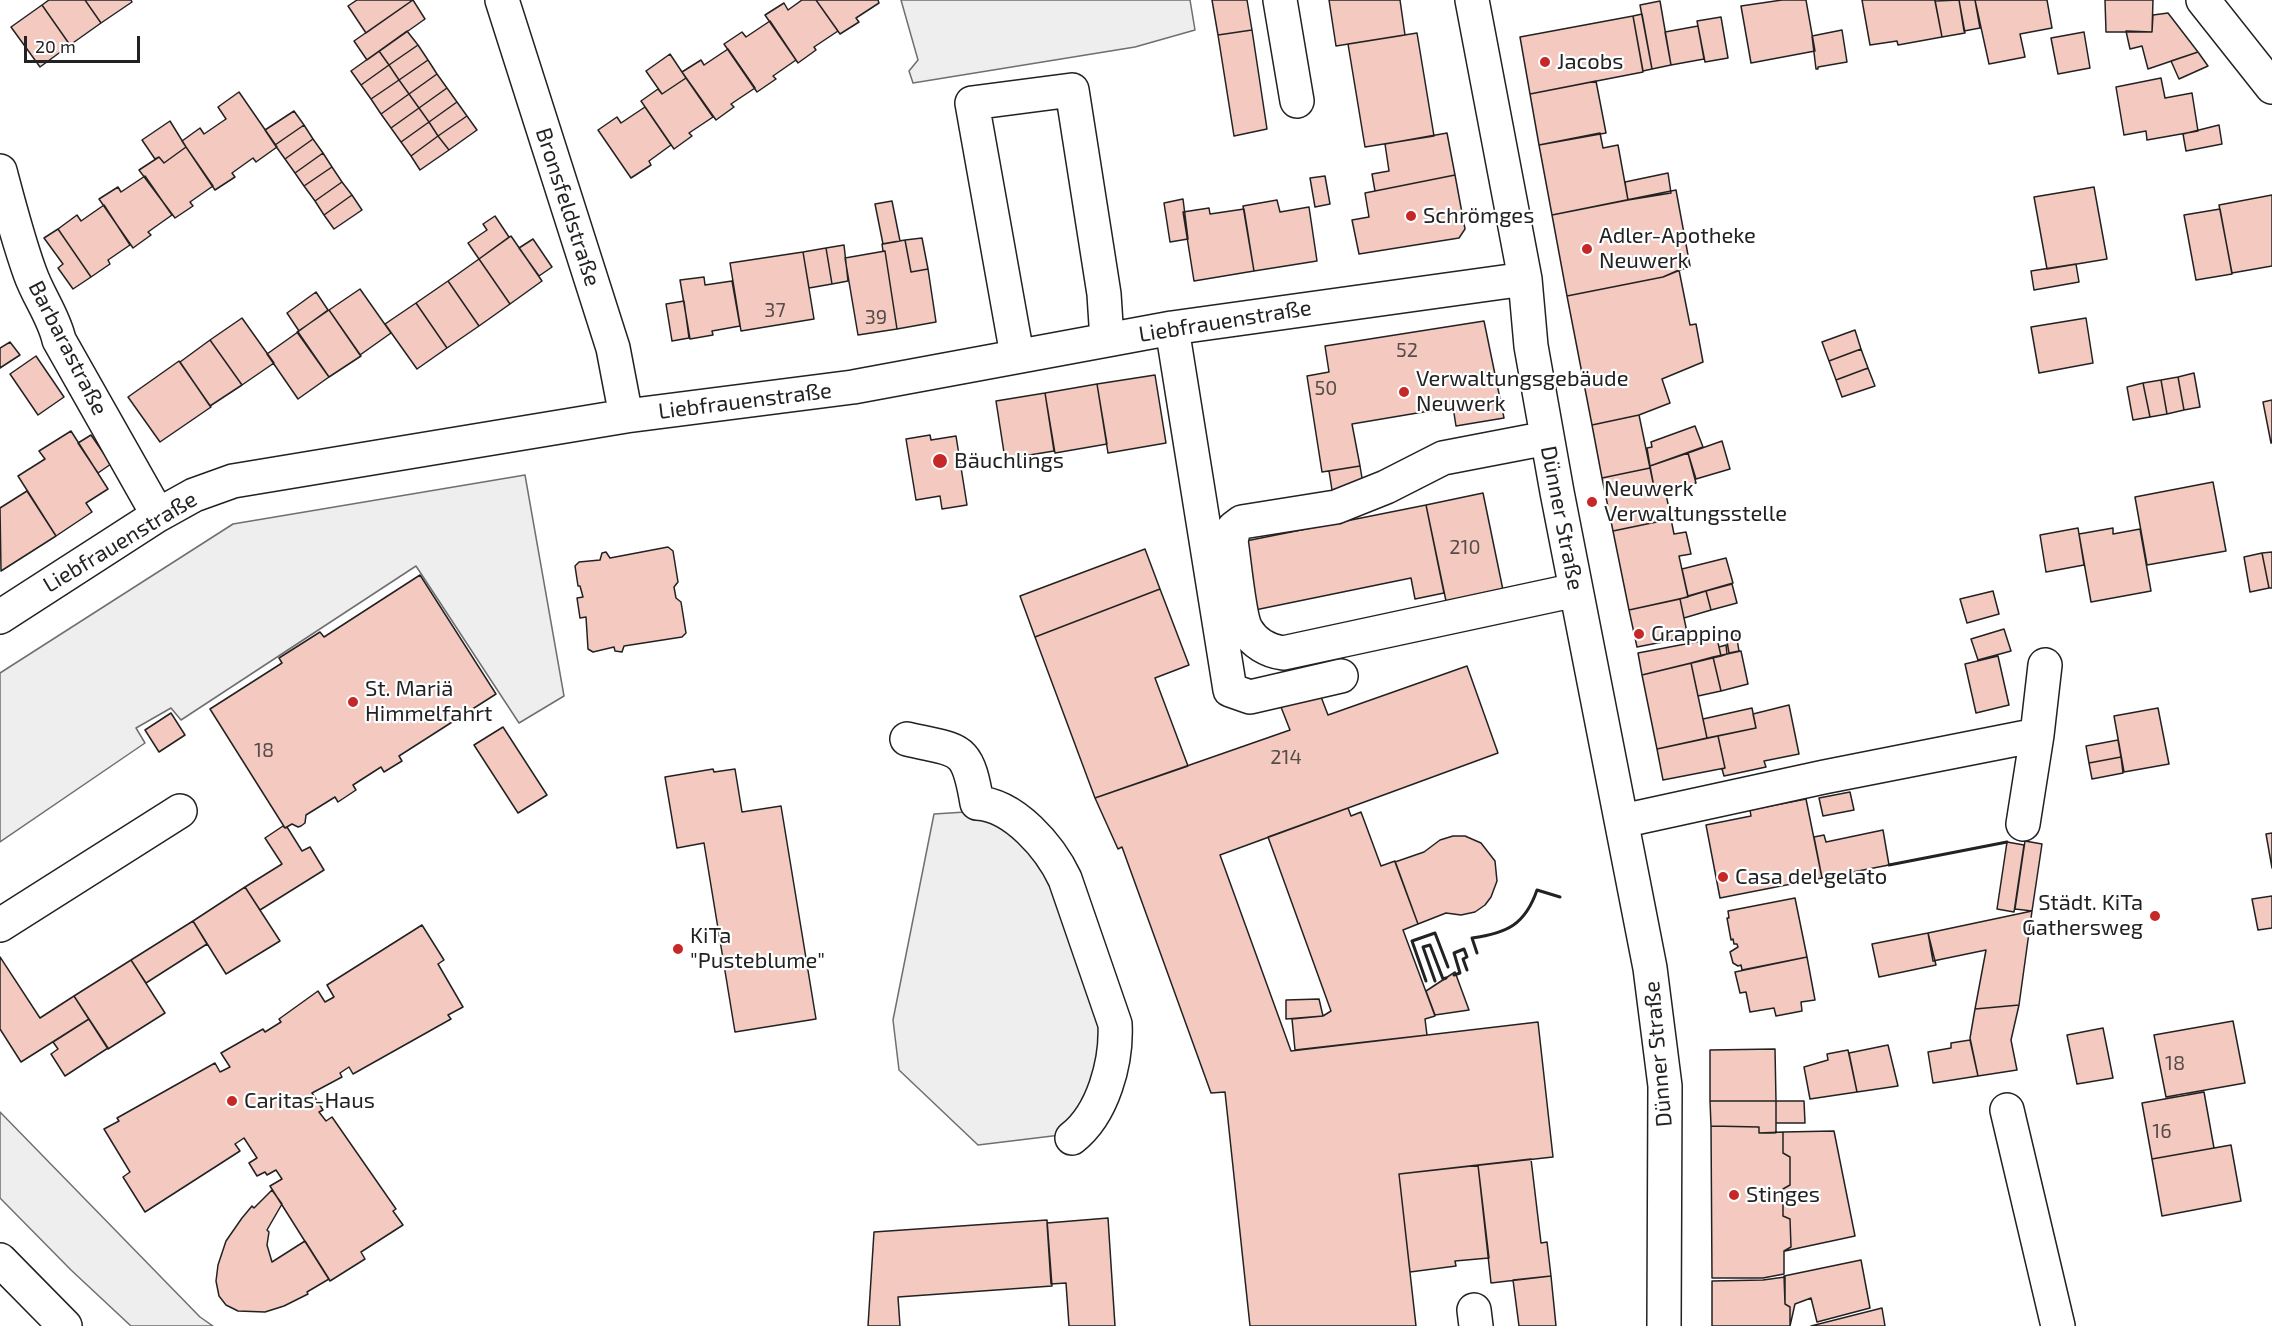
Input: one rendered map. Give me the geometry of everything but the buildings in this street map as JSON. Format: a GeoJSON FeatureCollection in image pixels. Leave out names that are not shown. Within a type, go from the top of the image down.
{"type":"FeatureCollection","features":[{"type":"Feature","properties":{"kind":"street","name":"Bronsfeldstraße"},"geometry":{"type":"LineString","coordinates":[[502,0],[613,348],[626,416]]}},
{"type":"Feature","properties":{"kind":"street"},"geometry":{"type":"LineString","coordinates":[[1280,0],[1297,101]]}},
{"type":"Feature","properties":{"kind":"street","name":"Dünner Straße"},"geometry":{"type":"LineString","coordinates":[[1472,0],[1525,279],[1531,346],[1547,438],[1650,968],[1665,1086],[1664,1326]]}},
{"type":"Feature","properties":{"kind":"street"},"geometry":{"type":"LineString","coordinates":[[2203,0],[2272,87]]}},
{"type":"Feature","properties":{"kind":"street"},"geometry":{"type":"LineString","coordinates":[[1017,355],[972,103],[1072,90],[1104,294],[1107,340]]}},
{"type":"Feature","properties":{"kind":"street","name":"Barbarastraße"},"geometry":{"type":"LineString","coordinates":[[0,171],[29,273],[42,303],[57,329],[59,340],[158,515]]}},
{"type":"Feature","properties":{"kind":"street","name":"Liebfrauenstraße"},"geometry":{"type":"LineString","coordinates":[[0,617],[158,515],[194,495],[232,481],[626,416],[853,387],[1172,328],[1525,279]]}},
{"type":"Feature","properties":{"kind":"street"},"geometry":{"type":"LineString","coordinates":[[1172,328],[1230,690],[1250,697],[1341,676]]}},
{"type":"Feature","properties":{"kind":"street"},"geometry":{"type":"LineString","coordinates":[[1547,438],[1443,458],[1386,487],[1336,507],[1242,522],[1234,528],[1231,541],[1245,626],[1254,639],[1267,649],[1283,653],[1576,590]]}},
{"type":"Feature","properties":{"kind":"street"},"geometry":{"type":"LineString","coordinates":[[2024,824],[2045,665]]}},
{"type":"Feature","properties":{"kind":"street"},"geometry":{"type":"LineString","coordinates":[[1622,821],[1824,777],[2037,735]]}},
{"type":"Feature","properties":{"kind":"street"},"geometry":{"type":"LineString","coordinates":[[907,739],[947,749],[964,757],[972,775],[976,803],[986,803],[1002,809],[1026,828],[1047,847],[1056,859],[1065,879],[1115,1024],[1116,1040],[1105,1091],[1080,1132],[1072,1138]]}},
{"type":"Feature","properties":{"kind":"street"},"geometry":{"type":"LineString","coordinates":[[0,925],[180,811]]}},
{"type":"Feature","properties":{"kind":"street"},"geometry":{"type":"LineString","coordinates":[[2007,1110],[2058,1326]]}},
{"type":"Feature","properties":{"kind":"street"},"geometry":{"type":"LineString","coordinates":[[0,1260],[65,1326]]}},
{"type":"Feature","properties":{"kind":"shaded area"},"geometry":{"type":"Polygon","coordinates":[[[901,0],[1190,0],[1195,30],[1135,47],[913,83],[909,71],[918,60],[901,0]]]}},
{"type":"Feature","properties":{"kind":"shaded area"},"geometry":{"type":"Polygon","coordinates":[[[525,475],[564,696],[519,723],[416,566],[181,720],[171,708],[136,728],[145,743],[0,842],[0,673],[233,524],[525,475]]]}},
{"type":"Feature","properties":{"kind":"shaded area"},"geometry":{"type":"Polygon","coordinates":[[[981,811],[1045,859],[1106,1044],[1069,1134],[978,1145],[899,1070],[893,1020],[934,814],[981,811]]]}},
{"type":"Feature","properties":{"kind":"shaded area"},"geometry":{"type":"Polygon","coordinates":[[[0,1112],[200,1317],[213,1326],[131,1326],[71,1270],[0,1198],[0,1112]]]}},
{"type":"Feature","properties":{"kind":"wall"},"geometry":{"type":"LineString","coordinates":[[1889,865],[2007,842]]}},
{"type":"Feature","properties":{"kind":"wall"},"geometry":{"type":"LineString","coordinates":[[1477,953],[1472,938],[1505,930],[1513,925],[1527,912],[1537,890],[1560,897]]}},
{"type":"Feature","properties":{"kind":"wall"},"geometry":{"type":"LineString","coordinates":[[1426,981],[1412,941],[1435,933],[1448,967]]}},
{"type":"Feature","properties":{"kind":"wall"},"geometry":{"type":"LineString","coordinates":[[1435,981],[1423,947],[1430,945],[1443,979],[1446,978]]}},
{"type":"Feature","properties":{"kind":"wall"},"geometry":{"type":"LineString","coordinates":[[1454,975],[1460,973],[1454,953],[1464,949],[1467,957],[1463,959],[1467,970]]}},
{"type":"Feature","properties":{"kind":"place","name":"Jacobs"},"geometry":{"type":"Point","coordinates":[1545,62]}},
{"type":"Feature","properties":{"kind":"place","name":"Schrömges"},"geometry":{"type":"Point","coordinates":[1411,216]}},
{"type":"Feature","properties":{"kind":"place","name":"Adler-Apotheke Neuwerk"},"geometry":{"type":"Point","coordinates":[1587,249]}},
{"type":"Feature","properties":{"kind":"place","name":"Verwaltungsgebäude Neuwerk"},"geometry":{"type":"Point","coordinates":[1404,392]}},
{"type":"Feature","properties":{"kind":"place","name":"Bäuchlings"},"geometry":{"type":"Point","coordinates":[940,461]}},
{"type":"Feature","properties":{"kind":"place","name":"Neuwerk Verwaltungsstelle"},"geometry":{"type":"Point","coordinates":[1592,502]}},
{"type":"Feature","properties":{"kind":"place","name":"Grappino"},"geometry":{"type":"Point","coordinates":[1639,634]}},
{"type":"Feature","properties":{"kind":"place","name":"St. Mariä Himmelfahrt"},"geometry":{"type":"Point","coordinates":[353,702]}},
{"type":"Feature","properties":{"kind":"place","name":"Casa del gelato"},"geometry":{"type":"Point","coordinates":[1723,877]}},
{"type":"Feature","properties":{"kind":"place","name":"Städt. KiTa Gathersweg"},"geometry":{"type":"Point","coordinates":[2155,916]}},
{"type":"Feature","properties":{"kind":"place","name":"KiTa \"Pusteblume\""},"geometry":{"type":"Point","coordinates":[678,949]}},
{"type":"Feature","properties":{"kind":"place","name":"Caritas-Haus"},"geometry":{"type":"Point","coordinates":[232,1101]}},
{"type":"Feature","properties":{"kind":"place","name":"Stinges"},"geometry":{"type":"Point","coordinates":[1734,1195]}}]}
